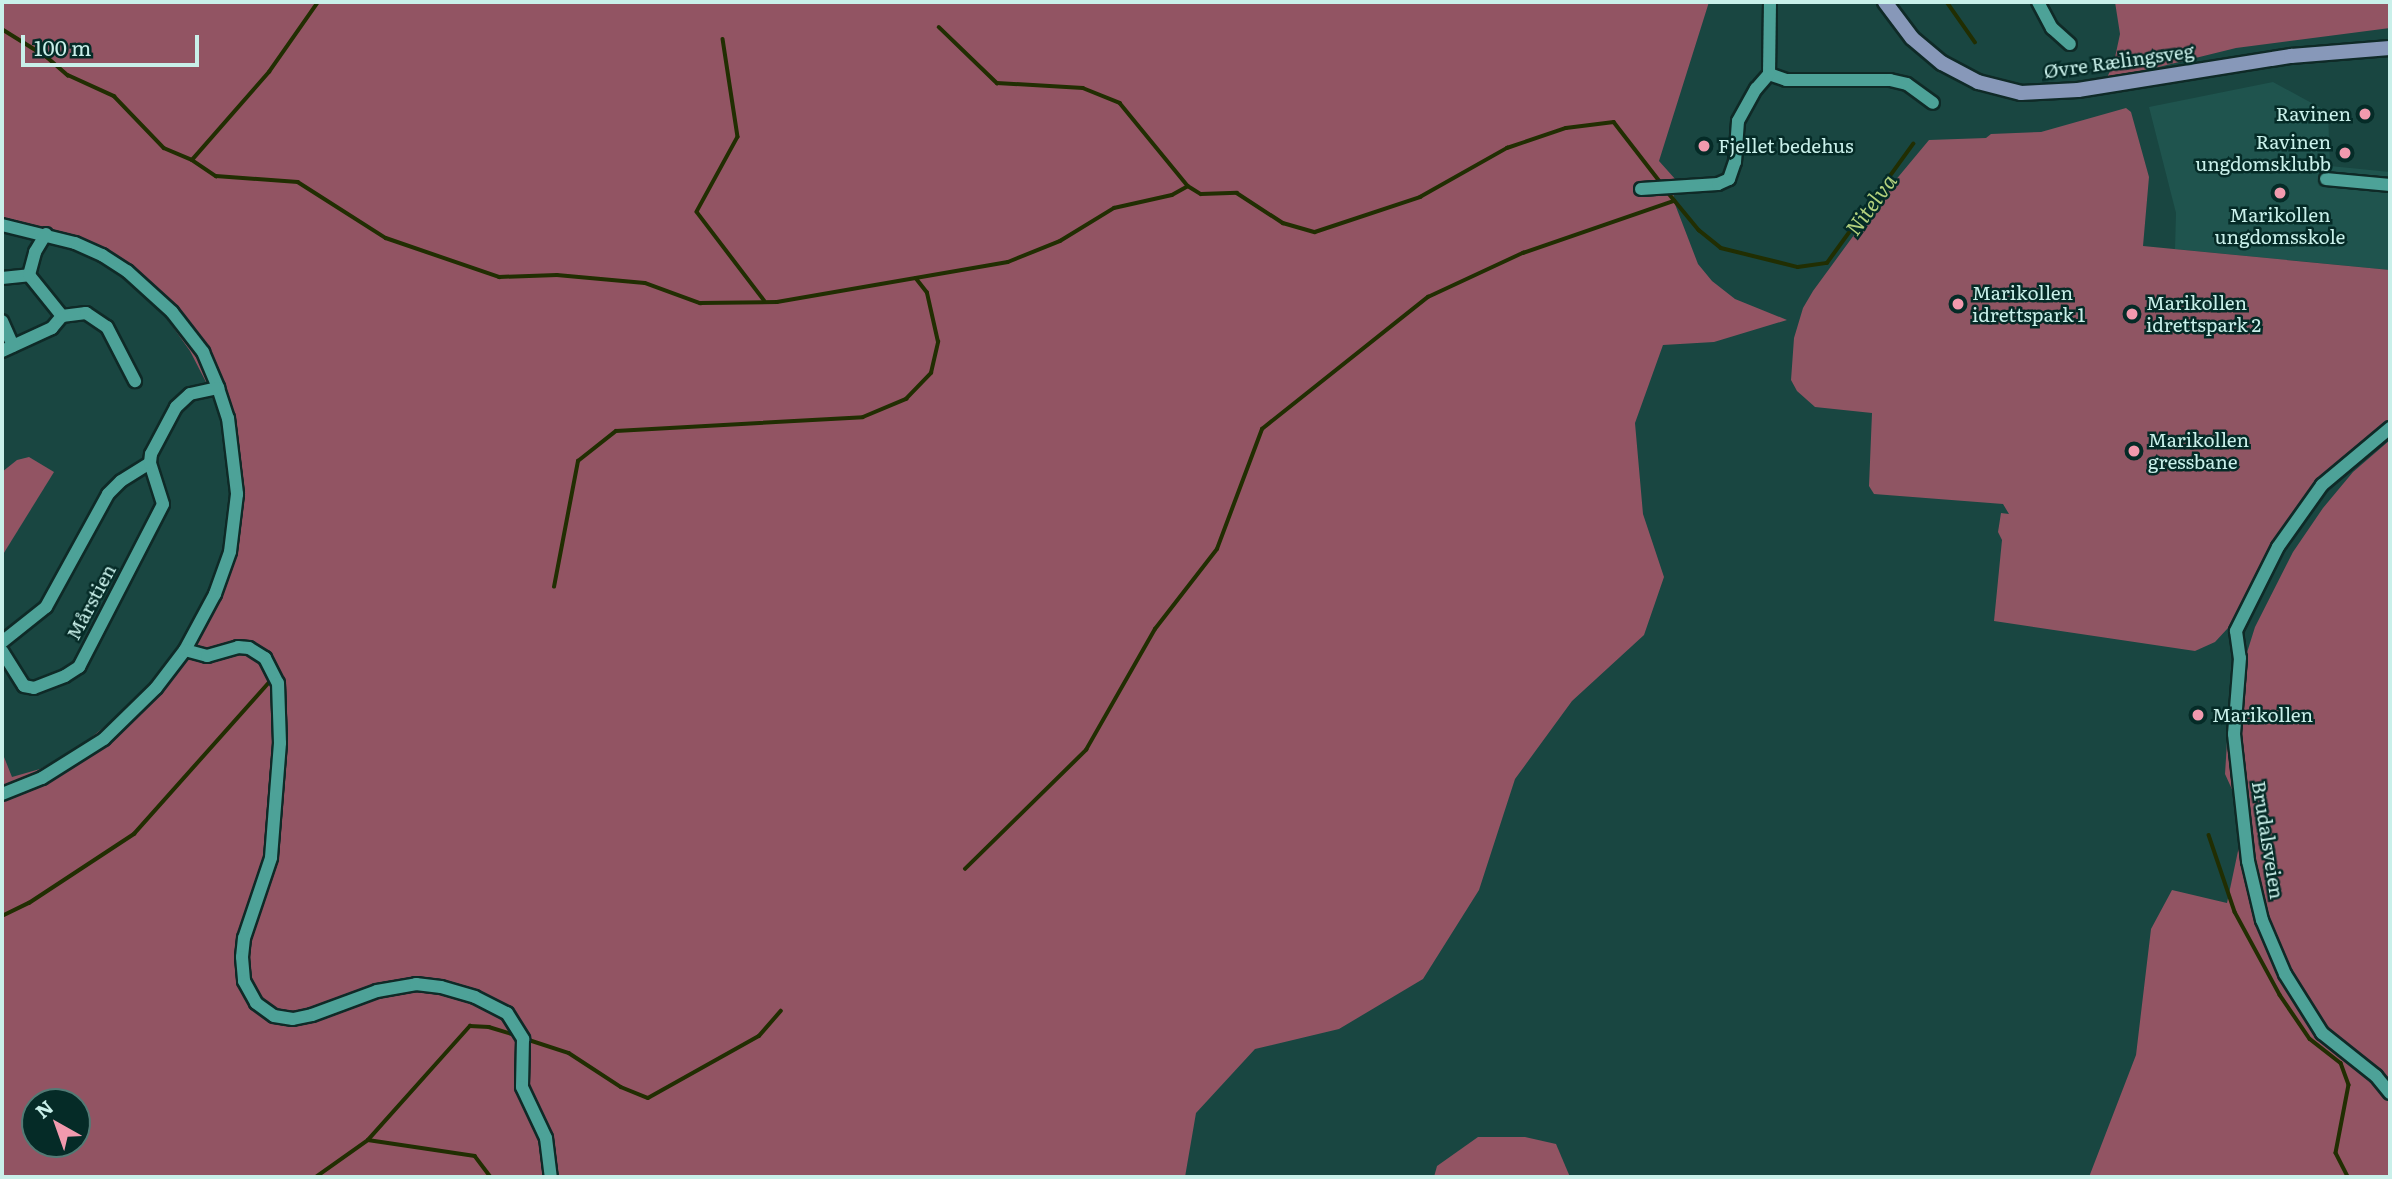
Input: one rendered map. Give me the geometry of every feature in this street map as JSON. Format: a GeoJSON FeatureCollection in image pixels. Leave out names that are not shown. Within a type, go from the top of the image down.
{"type":"FeatureCollection","features":[{"type":"Feature","properties":{"kind":"main road","name":"Øvre Rælingsveg"},"geometry":{"type":"LineString","coordinates":[[1885,2],[1912,38],[1942,63],[1978,82],[2021,93],[2077,90],[2291,56],[2390,48]]}},
{"type":"Feature","properties":{"kind":"street"},"geometry":{"type":"LineString","coordinates":[[1641,189],[1718,184],[1729,179],[1735,162],[1738,121],[1748,100],[1769,74],[1770,2]]}},
{"type":"Feature","properties":{"kind":"street"},"geometry":{"type":"LineString","coordinates":[[2038,2],[2052,28],[2070,44]]}},
{"type":"Feature","properties":{"kind":"street"},"geometry":{"type":"LineString","coordinates":[[1769,74],[1786,80],[1890,80],[1907,84],[1933,103]]}},
{"type":"Feature","properties":{"kind":"street"},"geometry":{"type":"LineString","coordinates":[[2326,179],[2390,185]]}},
{"type":"Feature","properties":{"kind":"street"},"geometry":{"type":"LineString","coordinates":[[2,225],[46,234],[102,255],[150,291],[172,312],[203,352],[218,388],[228,418],[236,468],[230,552],[215,594],[185,650],[156,688],[104,739],[42,778],[2,794]]}},
{"type":"Feature","properties":{"kind":"street"},"geometry":{"type":"LineString","coordinates":[[29,275],[35,252],[46,234]]}},
{"type":"Feature","properties":{"kind":"street"},"geometry":{"type":"LineString","coordinates":[[2,278],[29,275]]}},
{"type":"Feature","properties":{"kind":"street"},"geometry":{"type":"LineString","coordinates":[[29,275],[62,316]]}},
{"type":"Feature","properties":{"kind":"street"},"geometry":{"type":"LineString","coordinates":[[2,321],[7,349],[52,328],[62,316],[86,313],[107,327],[135,381]]}},
{"type":"Feature","properties":{"kind":"street"},"geometry":{"type":"LineString","coordinates":[[150,463],[176,407],[190,394],[218,388]]}},
{"type":"Feature","properties":{"kind":"street","name":"Brudalsveien"},"geometry":{"type":"LineString","coordinates":[[2390,428],[2322,485],[2278,547],[2236,631],[2240,658],[2234,746],[2248,861],[2262,920],[2285,974],[2322,1033],[2376,1076],[2390,1093]]}},
{"type":"Feature","properties":{"kind":"street","name":"Mårstien"},"geometry":{"type":"LineString","coordinates":[[2,642],[46,607],[108,494],[121,481],[150,463],[163,504],[79,667],[65,676],[34,688],[24,686],[2,651]]}},
{"type":"Feature","properties":{"kind":"street"},"geometry":{"type":"LineString","coordinates":[[185,650],[207,656],[238,647],[249,648],[265,658],[278,683],[280,743],[271,859],[244,938],[242,957],[244,981],[256,1003],[274,1016],[293,1018],[312,1015],[377,990],[416,984],[440,987],[475,997],[507,1013],[523,1039],[522,1087],[546,1138],[551,1177]]}},
{"type":"Feature","properties":{"kind":"shaded area"},"geometry":{"type":"Polygon","coordinates":[[[2,2],[1709,2],[1659,161],[1676,180],[1673,199],[1698,264],[1712,281],[1735,299],[1787,320],[1714,342],[1663,345],[1635,423],[1643,514],[1664,577],[1644,635],[1572,701],[1515,779],[1479,890],[1423,979],[1339,1029],[1255,1049],[1196,1113],[1185,1177],[2,1177],[2,752],[12,777],[40,769],[79,747],[137,701],[165,668],[204,610],[222,563],[235,499],[225,419],[190,351],[165,316],[134,283],[60,242],[2,222],[2,2]]]}},
{"type":"Feature","properties":{"kind":"shaded area"},"geometry":{"type":"Polygon","coordinates":[[[2115,2],[2390,2],[2390,28],[2236,48],[2106,80],[2114,62],[2120,34],[2115,2]]]}},
{"type":"Feature","properties":{"kind":"shaded area","name":"Marikollen ungdomsskole"},"geometry":{"type":"Polygon","coordinates":[[[2273,82],[2328,112],[2330,166],[2390,172],[2390,270],[2175,249],[2176,213],[2149,107],[2273,82]]]}},
{"type":"Feature","properties":{"kind":"shaded area"},"geometry":{"type":"Polygon","coordinates":[[[2126,108],[2131,112],[2149,177],[2143,246],[2390,270],[2390,422],[2331,469],[2308,492],[2272,545],[2228,628],[2215,642],[2195,651],[1994,621],[2002,540],[1998,532],[2001,513],[2009,514],[2003,504],[1874,494],[1869,486],[1872,413],[1815,407],[1797,391],[1791,380],[1794,338],[1803,308],[1884,194],[1929,140],[2041,132],[2126,108]]]}},
{"type":"Feature","properties":{"kind":"shaded area"},"geometry":{"type":"Polygon","coordinates":[[[2390,440],[2390,1177],[2089,1177],[2136,1055],[2151,929],[2172,890],[2227,903],[2245,818],[2225,774],[2229,710],[2255,627],[2293,552],[2323,508],[2353,472],[2390,440]]]}},
{"type":"Feature","properties":{"kind":"shaded area"},"geometry":{"type":"Polygon","coordinates":[[[29,457],[54,472],[2,556],[2,472],[17,460],[29,457]]]}},
{"type":"Feature","properties":{"kind":"shaded area"},"geometry":{"type":"Polygon","coordinates":[[[1478,1137],[1525,1137],[1556,1144],[1570,1177],[1434,1177],[1437,1166],[1478,1137]]]}},
{"type":"Feature","properties":{"kind":"waterway"},"geometry":{"type":"LineString","coordinates":[[192,160],[269,72],[318,2]]}},
{"type":"Feature","properties":{"kind":"waterway","name":"Nitelva"},"geometry":{"type":"LineString","coordinates":[[1947,2],[1975,42]]}},
{"type":"Feature","properties":{"kind":"waterway"},"geometry":{"type":"LineString","coordinates":[[939,27],[997,83],[1083,88],[1120,103],[1188,186]]}},
{"type":"Feature","properties":{"kind":"waterway"},"geometry":{"type":"LineString","coordinates":[[2,29],[47,57],[68,75],[114,96],[164,148],[192,160],[216,176],[298,182],[386,238],[499,277],[557,275],[645,283],[700,303],[777,302],[1008,262],[1060,241],[1114,208],[1172,195],[1188,186],[1201,194],[1237,193],[1283,223],[1315,232],[1420,197],[1507,148],[1566,128],[1614,122],[1662,184]]}},
{"type":"Feature","properties":{"kind":"waterway"},"geometry":{"type":"LineString","coordinates":[[723,39],[738,137],[697,212],[764,300]]}},
{"type":"Feature","properties":{"kind":"waterway"},"geometry":{"type":"LineString","coordinates":[[1666,190],[1699,230],[1721,248],[1798,267],[1827,263],[1913,144]]}},
{"type":"Feature","properties":{"kind":"waterway"},"geometry":{"type":"LineString","coordinates":[[965,869],[1086,750],[1155,629],[1217,549],[1262,429],[1428,297],[1523,253],[1674,201]]}},
{"type":"Feature","properties":{"kind":"waterway"},"geometry":{"type":"LineString","coordinates":[[554,587],[578,461],[616,431],[863,417],[906,399],[931,373],[938,342],[927,293],[916,279]]}},
{"type":"Feature","properties":{"kind":"waterway"},"geometry":{"type":"LineString","coordinates":[[2,916],[29,903],[134,834],[271,680]]}},
{"type":"Feature","properties":{"kind":"waterway"},"geometry":{"type":"LineString","coordinates":[[2209,835],[2235,912],[2280,995],[2310,1039],[2341,1063],[2349,1085],[2336,1153],[2348,1177]]}},
{"type":"Feature","properties":{"kind":"waterway"},"geometry":{"type":"LineString","coordinates":[[526,1039],[569,1053],[621,1087],[648,1098],[759,1036],[781,1011]]}},
{"type":"Feature","properties":{"kind":"waterway"},"geometry":{"type":"LineString","coordinates":[[316,1177],[368,1140],[470,1026],[489,1027],[515,1035]]}},
{"type":"Feature","properties":{"kind":"waterway"},"geometry":{"type":"LineString","coordinates":[[368,1140],[475,1156],[491,1177]]}},
{"type":"Feature","properties":{"kind":"place","name":"Ravinen"},"geometry":{"type":"Point","coordinates":[2365,114]}},
{"type":"Feature","properties":{"kind":"place","name":"Fjellet bedehus"},"geometry":{"type":"Point","coordinates":[1704,146]}},
{"type":"Feature","properties":{"kind":"place","name":"Ravinen ungdomsklubb"},"geometry":{"type":"Point","coordinates":[2345,153]}},
{"type":"Feature","properties":{"kind":"place","name":"Marikollen ungdomsskole"},"geometry":{"type":"Point","coordinates":[2280,193]}},
{"type":"Feature","properties":{"kind":"place","name":"Marikollen idrettspark 1"},"geometry":{"type":"Point","coordinates":[1958,304]}},
{"type":"Feature","properties":{"kind":"place","name":"Marikollen idrettspark 2"},"geometry":{"type":"Point","coordinates":[2132,314]}},
{"type":"Feature","properties":{"kind":"place","name":"Marikollen gressbane"},"geometry":{"type":"Point","coordinates":[2134,451]}},
{"type":"Feature","properties":{"kind":"place","name":"Marikollen"},"geometry":{"type":"Point","coordinates":[2198,715]}}]}
